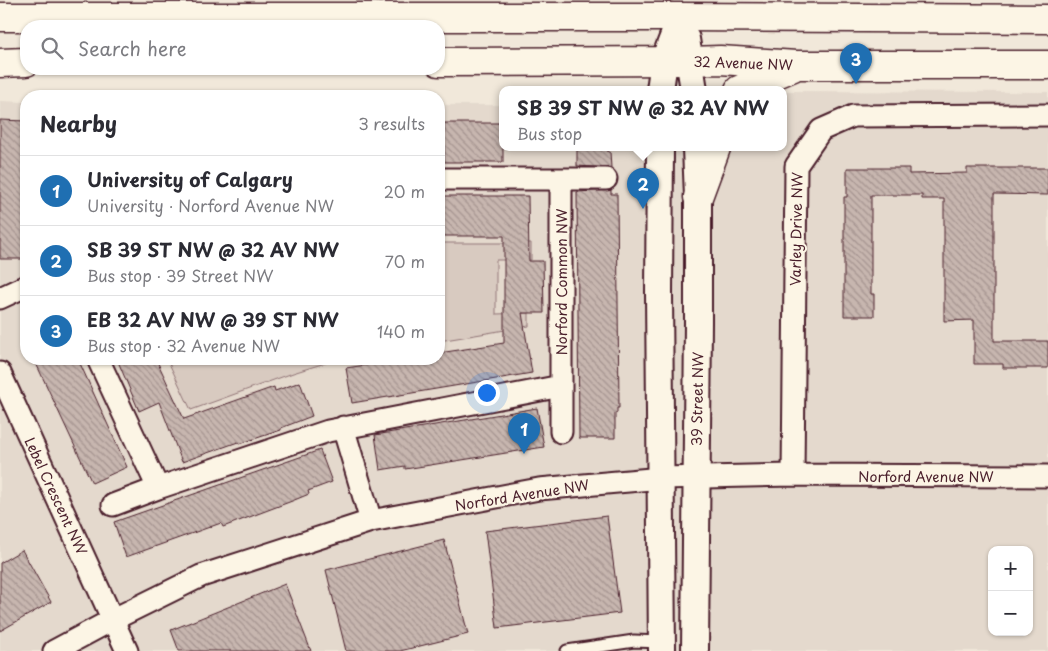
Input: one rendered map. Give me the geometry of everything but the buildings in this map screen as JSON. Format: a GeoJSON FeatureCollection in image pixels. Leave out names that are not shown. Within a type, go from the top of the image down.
{"type":"FeatureCollection","features":[{"type":"Feature","properties":{"kind":"main road"},"geometry":{"type":"LineString","coordinates":[[0,18],[681,8],[1048,19]]}},
{"type":"Feature","properties":{"kind":"main road","name":"32 Avenue NW"},"geometry":{"type":"LineString","coordinates":[[445,62],[720,60],[796,65],[1048,64]]}},
{"type":"Feature","properties":{"kind":"main road"},"geometry":{"type":"LineString","coordinates":[[0,62],[20,62]]}},
{"type":"Feature","properties":{"kind":"main road"},"geometry":{"type":"LineString","coordinates":[[748,86],[796,65]]}},
{"type":"Feature","properties":{"kind":"main road"},"geometry":{"type":"LineString","coordinates":[[698,197],[715,151]]}},
{"type":"Feature","properties":{"kind":"street"},"geometry":{"type":"LineString","coordinates":[[662,86],[677,61],[681,8]]}},
{"type":"Feature","properties":{"kind":"street"},"geometry":{"type":"LineString","coordinates":[[677,61],[692,86]]}},
{"type":"Feature","properties":{"kind":"street","name":"Varley Drive NW"},"geometry":{"type":"LineString","coordinates":[[793,475],[796,166],[821,130],[853,116],[1048,115]]}},
{"type":"Feature","properties":{"kind":"street"},"geometry":{"type":"LineString","coordinates":[[660,151],[659,293],[662,646]]}},
{"type":"Feature","properties":{"kind":"street","name":"39 Street NW"},"geometry":{"type":"LineString","coordinates":[[696,151],[698,197],[696,651]]}},
{"type":"Feature","properties":{"kind":"street"},"geometry":{"type":"LineString","coordinates":[[445,179],[606,178]]}},
{"type":"Feature","properties":{"kind":"street","name":"Norford Common NW"},"geometry":{"type":"LineString","coordinates":[[561,179],[562,432]]}},
{"type":"Feature","properties":{"kind":"street"},"geometry":{"type":"LineString","coordinates":[[0,298],[20,289]]}},
{"type":"Feature","properties":{"kind":"street"},"geometry":{"type":"LineString","coordinates":[[101,365],[158,488]]}},
{"type":"Feature","properties":{"kind":"street","name":"Lebel Crescent NW"},"geometry":{"type":"LineString","coordinates":[[0,373],[127,651]]}},
{"type":"Feature","properties":{"kind":"street"},"geometry":{"type":"LineString","coordinates":[[113,505],[158,488],[343,427],[561,386]]}},
{"type":"Feature","properties":{"kind":"street"},"geometry":{"type":"LineString","coordinates":[[343,427],[371,521]]}},
{"type":"Feature","properties":{"kind":"street","name":"Norford Avenue NW"},"geometry":{"type":"LineString","coordinates":[[54,651],[201,576],[371,521],[539,490],[662,478],[696,477],[793,475],[1048,476]]}},
{"type":"Feature","properties":{"kind":"lane"},"geometry":{"type":"LineString","coordinates":[[567,651],[634,641],[662,646]]}},
{"type":"Feature","properties":{"kind":"shaded area"},"geometry":{"type":"Polygon","coordinates":[[[787,91],[1048,92],[1048,651],[0,651],[0,101],[20,102],[20,365],[445,365],[445,105],[499,105],[499,151],[787,151],[787,91]]]}},
{"type":"Feature","properties":{"kind":"shaded area"},"geometry":{"type":"Polygon","coordinates":[[[445,243],[531,243],[531,260],[496,260],[496,314],[529,313],[529,326],[445,340],[445,243]]]}},
{"type":"Feature","properties":{"kind":"shaded area"},"geometry":{"type":"Polygon","coordinates":[[[170,365],[319,365],[293,373],[191,410],[170,365]]]}},
{"type":"Feature","properties":{"kind":"place","name":"EB 32 AV NW @ 39 ST NW"},"geometry":{"type":"Point","coordinates":[856,84]}},
{"type":"Feature","properties":{"kind":"place","name":"SB 39 ST NW @ 32 AV NW"},"geometry":{"type":"Point","coordinates":[643,209]}},
{"type":"Feature","properties":{"kind":"place","name":"University of Calgary"},"geometry":{"type":"Point","coordinates":[524,454]}}]}
